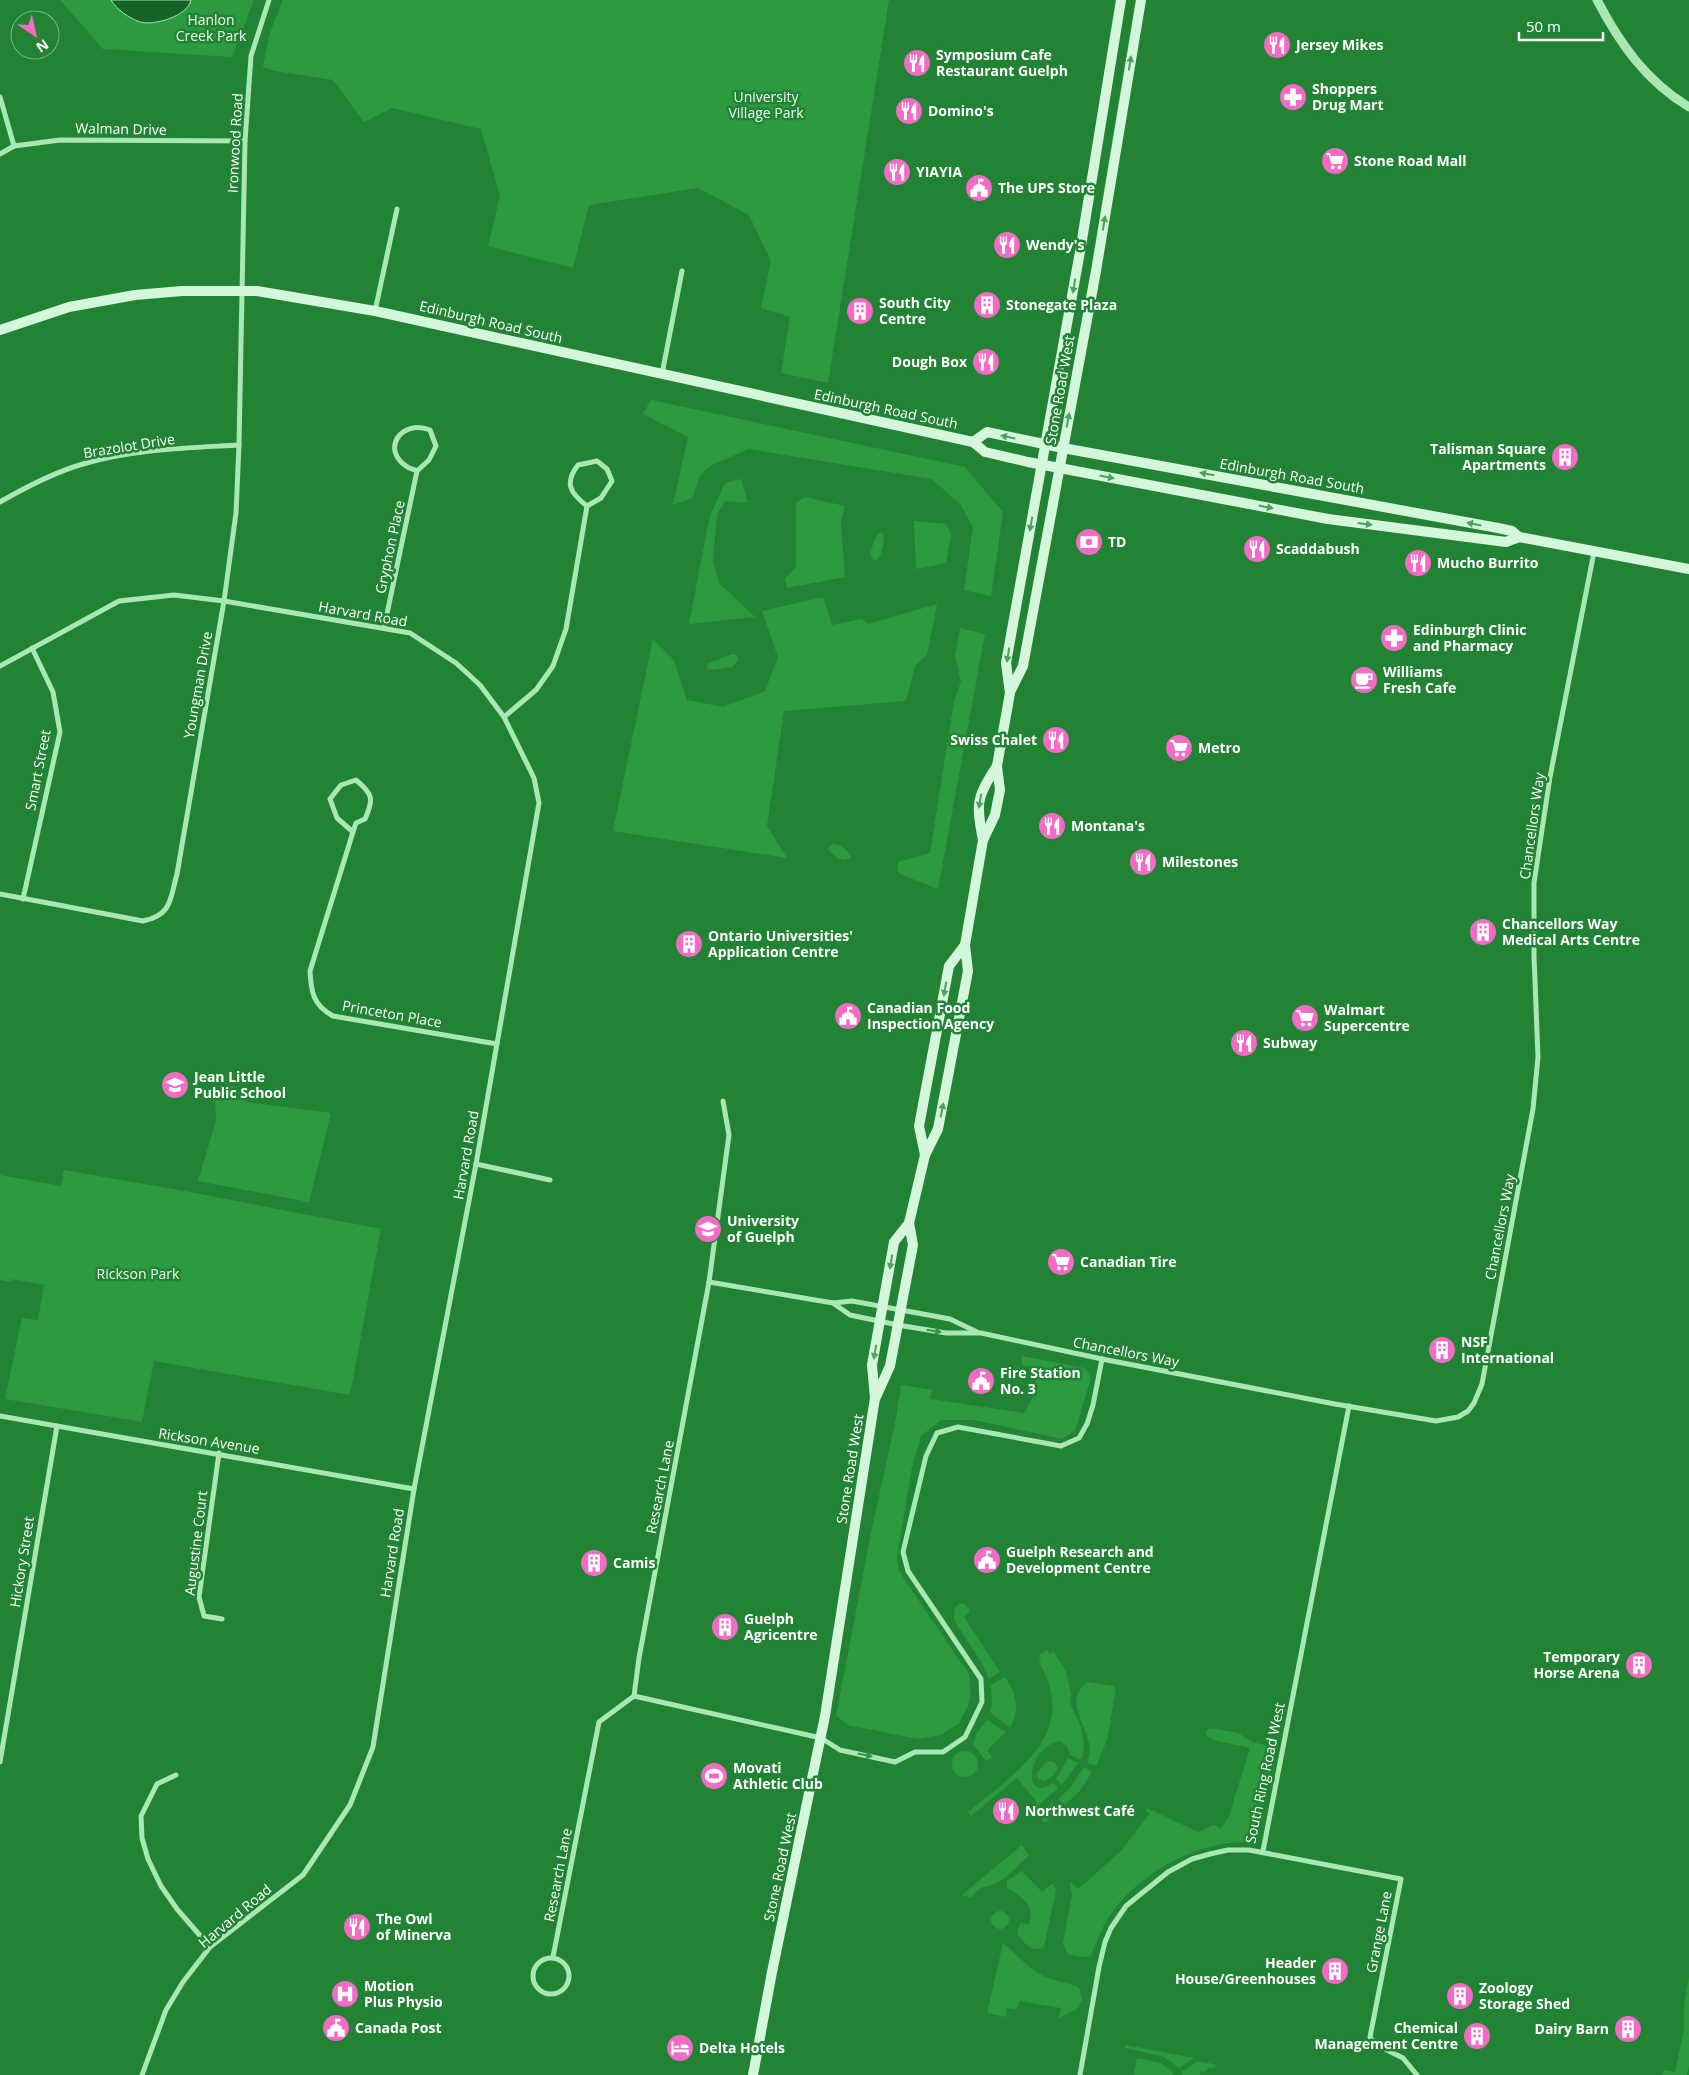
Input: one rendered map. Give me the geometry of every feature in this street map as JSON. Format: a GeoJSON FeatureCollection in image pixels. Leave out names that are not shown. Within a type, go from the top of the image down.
{"type":"FeatureCollection","features":[{"type":"Feature","properties":{"kind":"main road","name":"Stone Road West"},"geometry":{"type":"LineString","coordinates":[[1010,693],[1006,663],[1081,246],[1121,0]]}},
{"type":"Feature","properties":{"kind":"main road","name":"Stone Road West"},"geometry":{"type":"LineString","coordinates":[[982,840],[995,815],[1000,790],[997,766],[1010,693],[1023,666],[1096,271],[1141,0]]}},
{"type":"Feature","properties":{"kind":"main road"},"geometry":{"type":"LineString","coordinates":[[1081,246],[1088,261],[1096,271]]}},
{"type":"Feature","properties":{"kind":"main road","name":"Edinburgh Road South"},"geometry":{"type":"LineString","coordinates":[[0,330],[68,307],[135,295],[182,291],[241,290],[375,310],[973,442],[985,452],[1060,468],[1328,519],[1506,542],[1519,537]]}},
{"type":"Feature","properties":{"kind":"main road","name":"Edinburgh Road South"},"geometry":{"type":"LineString","coordinates":[[973,442],[987,432],[1046,445],[1498,528],[1512,531],[1519,537],[1689,569]]}},
{"type":"Feature","properties":{"kind":"main road","name":"Stone Road West"},"geometry":{"type":"LineString","coordinates":[[753,2075],[820,1738],[875,1398],[872,1365],[889,1323],[892,1308],[913,1246],[909,1223],[925,1155],[938,1129],[968,971],[965,945],[982,840],[978,813],[982,788],[997,766]]}},
{"type":"Feature","properties":{"kind":"main road","name":"Stone Road West"},"geometry":{"type":"LineString","coordinates":[[925,1155],[919,1126],[949,966],[965,945]]}},
{"type":"Feature","properties":{"kind":"main road","name":"Stone Road West"},"geometry":{"type":"LineString","coordinates":[[875,1398],[890,1366],[889,1323],[892,1308],[894,1242],[909,1223]]}},
{"type":"Feature","properties":{"kind":"street","name":"Ironwood Road"},"geometry":{"type":"LineString","coordinates":[[241,290],[245,141],[251,56],[269,0]]}},
{"type":"Feature","properties":{"kind":"street"},"geometry":{"type":"LineString","coordinates":[[1597,0],[1619,40],[1639,66],[1664,90],[1689,107]]}},
{"type":"Feature","properties":{"kind":"street"},"geometry":{"type":"LineString","coordinates":[[0,97],[8,131],[14,146]]}},
{"type":"Feature","properties":{"kind":"street","name":"Walman Drive"},"geometry":{"type":"LineString","coordinates":[[0,154],[14,146],[60,140],[245,141]]}},
{"type":"Feature","properties":{"kind":"street"},"geometry":{"type":"LineString","coordinates":[[375,310],[397,209]]}},
{"type":"Feature","properties":{"kind":"street"},"geometry":{"type":"LineString","coordinates":[[662,374],[682,271]]}},
{"type":"Feature","properties":{"kind":"street","name":"Youngman Drive"},"geometry":{"type":"LineString","coordinates":[[0,894],[143,921],[160,915],[168,908],[177,874],[224,601],[236,513],[241,290]]}},
{"type":"Feature","properties":{"kind":"street","name":"Gryphon Place"},"geometry":{"type":"LineString","coordinates":[[384,628],[417,471],[429,460],[436,446],[430,430],[420,426],[407,429],[398,435],[394,446],[399,458],[406,466],[417,471]]}},
{"type":"Feature","properties":{"kind":"street","name":"Brazolot Drive"},"geometry":{"type":"LineString","coordinates":[[0,502],[26,487],[83,464],[154,450],[239,445]]}},
{"type":"Feature","properties":{"kind":"street"},"geometry":{"type":"LineString","coordinates":[[597,461],[607,469],[612,481],[601,498],[587,506],[576,498],[570,486],[571,474],[578,465],[597,461]]}},
{"type":"Feature","properties":{"kind":"street"},"geometry":{"type":"LineString","coordinates":[[504,717],[536,690],[553,666],[566,629],[587,506]]}},
{"type":"Feature","properties":{"kind":"street","name":"Chancellors Way"},"geometry":{"type":"LineString","coordinates":[[892,1308],[950,1320],[980,1333],[1102,1359],[1348,1406],[1436,1421],[1458,1417],[1468,1411],[1482,1384],[1533,1109],[1538,1057],[1534,956],[1534,883],[1550,776],[1594,552]]}},
{"type":"Feature","properties":{"kind":"street","name":"Harvard Road"},"geometry":{"type":"LineString","coordinates":[[0,666],[119,601],[174,595],[224,601],[410,633],[456,663],[480,685],[504,717],[534,778],[539,803],[476,1164],[414,1489],[373,1747],[350,1805],[303,1876],[210,1947],[183,1982],[166,2010],[142,2075]]}},
{"type":"Feature","properties":{"kind":"street","name":"Smart Street"},"geometry":{"type":"LineString","coordinates":[[23,899],[60,732],[53,692],[32,648]]}},
{"type":"Feature","properties":{"kind":"street","name":"Princeton Place"},"geometry":{"type":"LineString","coordinates":[[353,832],[337,818],[330,799],[341,784],[356,780],[368,790],[372,804],[365,819],[356,823],[310,971],[310,990],[321,1010],[333,1016],[497,1044]]}},
{"type":"Feature","properties":{"kind":"street","name":"Research Lane"},"geometry":{"type":"LineString","coordinates":[[553,1958],[599,1722],[634,1696],[639,1658],[709,1282],[729,1135],[723,1101]]}},
{"type":"Feature","properties":{"kind":"street"},"geometry":{"type":"LineString","coordinates":[[476,1164],[550,1180]]}},
{"type":"Feature","properties":{"kind":"street"},"geometry":{"type":"LineString","coordinates":[[709,1282],[833,1303],[852,1300],[892,1308]]}},
{"type":"Feature","properties":{"kind":"street"},"geometry":{"type":"LineString","coordinates":[[833,1303],[850,1315],[889,1323]]}},
{"type":"Feature","properties":{"kind":"street","name":"Chancellors Way"},"geometry":{"type":"LineString","coordinates":[[889,1323],[946,1333],[980,1333]]}},
{"type":"Feature","properties":{"kind":"street"},"geometry":{"type":"LineString","coordinates":[[634,1696],[820,1738],[840,1750],[895,1762],[915,1752],[943,1752],[965,1737],[982,1702],[981,1679],[908,1571],[903,1552],[926,1456],[937,1433],[958,1427],[1061,1446],[1078,1438],[1087,1424],[1093,1405],[1102,1359]]}},
{"type":"Feature","properties":{"kind":"street","name":"South Ring Road West"},"geometry":{"type":"LineString","coordinates":[[1080,2075],[1105,1942],[1113,1923],[1123,1909],[1162,1876],[1192,1860],[1228,1850],[1263,1852],[1348,1406]]}},
{"type":"Feature","properties":{"kind":"street","name":"Rickson Avenue"},"geometry":{"type":"LineString","coordinates":[[0,1416],[414,1489]]}},
{"type":"Feature","properties":{"kind":"street","name":"Hickory Street"},"geometry":{"type":"LineString","coordinates":[[0,1762],[57,1426]]}},
{"type":"Feature","properties":{"kind":"street","name":"Augustine Court"},"geometry":{"type":"LineString","coordinates":[[219,1454],[199,1597],[204,1616],[222,1619]]}},
{"type":"Feature","properties":{"kind":"street"},"geometry":{"type":"LineString","coordinates":[[176,1775],[156,1784],[141,1816],[142,1838],[148,1859],[161,1886],[177,1909],[210,1947]]}},
{"type":"Feature","properties":{"kind":"street","name":"Grange Lane"},"geometry":{"type":"LineString","coordinates":[[1263,1852],[1400,1879],[1370,2037],[1375,2044],[1403,2058],[1417,2075]]}},
{"type":"Feature","properties":{"kind":"street"},"geometry":{"type":"LineString","coordinates":[[547,1958],[553,1958],[565,1963],[569,1971],[569,1977],[563,1990],[551,1994],[540,1990],[536,1985],[533,1974],[538,1963],[547,1958]]}},
{"type":"Feature","properties":{"kind":"green space","name":"Hanlon Creek Park"},"geometry":{"type":"Polygon","coordinates":[[[60,0],[254,0],[232,57],[103,49],[60,0]]]}},
{"type":"Feature","properties":{"kind":"green space","name":"University Village Park"},"geometry":{"type":"Polygon","coordinates":[[[283,0],[889,0],[828,383],[781,373],[790,317],[761,308],[771,261],[749,215],[698,188],[589,205],[573,268],[488,246],[500,196],[481,129],[392,108],[364,122],[333,80],[275,71],[263,67],[269,35],[283,0]]]}},
{"type":"Feature","properties":{"kind":"green space"},"geometry":{"type":"Polygon","coordinates":[[[651,400],[965,467],[1003,512],[991,596],[964,590],[973,527],[961,505],[932,479],[748,449],[710,466],[700,476],[692,498],[673,505],[688,437],[643,414],[651,400]]]}},
{"type":"Feature","properties":{"kind":"green space"},"geometry":{"type":"Polygon","coordinates":[[[741,479],[748,503],[725,501],[717,514],[713,560],[719,583],[755,617],[689,624],[710,515],[725,483],[741,479]]]}},
{"type":"Feature","properties":{"kind":"green space"},"geometry":{"type":"Polygon","coordinates":[[[805,497],[845,506],[841,523],[845,577],[787,588],[785,579],[796,567],[796,503],[805,497]]]}},
{"type":"Feature","properties":{"kind":"green space"},"geometry":{"type":"Polygon","coordinates":[[[914,521],[946,524],[951,534],[946,563],[916,569],[914,521]]]}},
{"type":"Feature","properties":{"kind":"green space"},"geometry":{"type":"Polygon","coordinates":[[[883,532],[884,543],[882,550],[877,560],[874,560],[870,554],[874,541],[878,534],[883,532]]]}},
{"type":"Feature","properties":{"kind":"green space"},"geometry":{"type":"Polygon","coordinates":[[[823,597],[832,625],[862,619],[868,624],[937,604],[927,655],[915,666],[906,701],[784,711],[767,826],[787,858],[613,831],[653,639],[674,660],[687,700],[723,707],[765,691],[778,657],[762,611],[823,597]]]}},
{"type":"Feature","properties":{"kind":"green space"},"geometry":{"type":"Polygon","coordinates":[[[960,628],[985,634],[938,889],[898,873],[898,862],[930,853],[954,701],[961,682],[955,655],[960,628]]]}},
{"type":"Feature","properties":{"kind":"green space"},"geometry":{"type":"Polygon","coordinates":[[[733,654],[739,659],[733,667],[712,670],[706,668],[709,663],[733,654]]]}},
{"type":"Feature","properties":{"kind":"green space"},"geometry":{"type":"Polygon","coordinates":[[[833,844],[844,848],[851,858],[844,860],[838,858],[827,849],[833,844]]]}},
{"type":"Feature","properties":{"kind":"green space"},"geometry":{"type":"Polygon","coordinates":[[[229,1086],[237,1087],[247,1102],[331,1113],[309,1202],[198,1181],[216,1121],[215,1095],[229,1086]]]}},
{"type":"Feature","properties":{"kind":"green space","name":"Rickson Park"},"geometry":{"type":"Polygon","coordinates":[[[64,1170],[381,1229],[350,1395],[154,1361],[142,1422],[5,1399],[22,1318],[38,1320],[44,1285],[12,1279],[11,1282],[0,1280],[0,1175],[61,1186],[64,1170]]]}},
{"type":"Feature","properties":{"kind":"green space"},"geometry":{"type":"Polygon","coordinates":[[[1022,1356],[1085,1368],[1091,1378],[1075,1431],[1062,1439],[974,1420],[941,1420],[921,1436],[912,1467],[897,1556],[898,1568],[904,1579],[969,1674],[971,1691],[968,1706],[959,1723],[941,1735],[918,1739],[848,1725],[836,1716],[901,1385],[932,1390],[930,1399],[1024,1413],[1035,1393],[1037,1368],[1022,1365],[1022,1356]]]}},
{"type":"Feature","properties":{"kind":"green space"},"geometry":{"type":"Polygon","coordinates":[[[960,1603],[966,1605],[970,1611],[964,1617],[1000,1672],[989,1679],[980,1660],[954,1620],[955,1608],[960,1603]]]}},
{"type":"Feature","properties":{"kind":"green space"},"geometry":{"type":"Polygon","coordinates":[[[1047,1650],[1050,1654],[1053,1651],[1066,1671],[1071,1694],[1070,1703],[1081,1727],[1084,1745],[1082,1758],[1079,1759],[1070,1755],[1067,1746],[1060,1741],[1049,1745],[1040,1753],[1035,1762],[1032,1781],[1036,1786],[1043,1788],[1053,1783],[1058,1788],[1034,1809],[1033,1806],[1037,1802],[1017,1778],[971,1816],[968,1812],[1023,1766],[1037,1749],[1048,1731],[1052,1710],[1050,1687],[1039,1662],[1041,1660],[1039,1655],[1047,1650]]]}},
{"type":"Feature","properties":{"kind":"green space"},"geometry":{"type":"Polygon","coordinates":[[[1005,1677],[1012,1689],[1016,1702],[1015,1714],[1010,1728],[990,1712],[992,1705],[991,1685],[1005,1677]]]}},
{"type":"Feature","properties":{"kind":"green space"},"geometry":{"type":"Polygon","coordinates":[[[1087,1682],[1114,1686],[1114,1689],[1116,1689],[1107,1740],[1096,1766],[1088,1763],[1090,1745],[1076,1703],[1080,1689],[1087,1682]]]}},
{"type":"Feature","properties":{"kind":"green space"},"geometry":{"type":"Polygon","coordinates":[[[987,1720],[1006,1732],[987,1750],[992,1757],[986,1761],[973,1744],[977,1733],[987,1720]]]}},
{"type":"Feature","properties":{"kind":"green space"},"geometry":{"type":"Polygon","coordinates":[[[1210,1728],[1238,1733],[1253,1742],[1268,1746],[1272,1760],[1264,1804],[1253,1838],[1249,1842],[1230,1843],[1192,1853],[1156,1871],[1126,1896],[1109,1916],[1091,1956],[1082,1957],[1068,1954],[1063,1943],[1072,1896],[1071,1882],[1078,1889],[1121,1851],[1150,1813],[1146,1811],[1147,1808],[1198,1832],[1214,1825],[1221,1829],[1229,1816],[1250,1748],[1213,1740],[1207,1736],[1206,1731],[1210,1728]]]}},
{"type":"Feature","properties":{"kind":"green space"},"geometry":{"type":"Polygon","coordinates":[[[965,1751],[974,1755],[978,1764],[974,1773],[965,1777],[956,1773],[952,1764],[956,1755],[965,1751]]]}},
{"type":"Feature","properties":{"kind":"green space"},"geometry":{"type":"Polygon","coordinates":[[[1068,1758],[1078,1763],[1062,1785],[1056,1779],[1068,1758]]]}},
{"type":"Feature","properties":{"kind":"green space"},"geometry":{"type":"Polygon","coordinates":[[[1047,1761],[1054,1762],[1058,1768],[1053,1776],[1044,1781],[1036,1775],[1047,1761]]]}},
{"type":"Feature","properties":{"kind":"green space"},"geometry":{"type":"Polygon","coordinates":[[[1084,1767],[1092,1772],[1079,1792],[1065,1805],[1058,1799],[1070,1788],[1084,1767]]]}},
{"type":"Feature","properties":{"kind":"green space"},"geometry":{"type":"Polygon","coordinates":[[[1053,1802],[1058,1811],[1045,1823],[1038,1814],[1053,1802]]]}},
{"type":"Feature","properties":{"kind":"green space"},"geometry":{"type":"Polygon","coordinates":[[[1022,1845],[1029,1855],[1008,1875],[996,1883],[978,1890],[971,1898],[962,1895],[1022,1845]]]}},
{"type":"Feature","properties":{"kind":"green space"},"geometry":{"type":"Polygon","coordinates":[[[1022,1871],[1042,1892],[1053,1883],[1056,1890],[1044,1947],[1040,1949],[1032,1948],[1022,1941],[1017,1934],[1020,1923],[1029,1924],[1030,1911],[1022,1898],[1007,1888],[1007,1881],[1022,1871]]]}},
{"type":"Feature","properties":{"kind":"green space"},"geometry":{"type":"Polygon","coordinates":[[[996,1911],[1004,1911],[1009,1916],[1007,1927],[996,1929],[991,1924],[991,1916],[996,1911]]]}},
{"type":"Feature","properties":{"kind":"green space"},"geometry":{"type":"Polygon","coordinates":[[[1003,1943],[1040,1974],[1079,1988],[1082,2000],[1077,2009],[1059,2018],[1061,2008],[1020,2001],[1016,2009],[1007,2008],[1006,2017],[987,2013],[1003,1943]]]}},
{"type":"Feature","properties":{"kind":"green space"},"geometry":{"type":"Polygon","coordinates":[[[1689,1977],[1689,2066],[1687,2075],[1662,2075],[1664,2070],[1675,2072],[1684,2030],[1684,2005],[1689,1977]]]}},
{"type":"Feature","properties":{"kind":"green space"},"geometry":{"type":"Polygon","coordinates":[[[1126,2045],[1194,2058],[1179,2068],[1165,2057],[1125,2048],[1126,2045]]]}},
{"type":"Feature","properties":{"kind":"green space"},"geometry":{"type":"Polygon","coordinates":[[[1137,2058],[1161,2063],[1174,2073],[1171,2075],[1134,2075],[1137,2058]]]}},
{"type":"Feature","properties":{"kind":"green space"},"geometry":{"type":"Polygon","coordinates":[[[1198,2061],[1218,2065],[1208,2068],[1205,2072],[1201,2071],[1200,2075],[1182,2075],[1181,2072],[1198,2061]]]}},
{"type":"Feature","properties":{"kind":"shaded area"},"geometry":{"type":"Polygon","coordinates":[[[111,0],[191,0],[189,6],[177,15],[161,21],[146,23],[128,16],[111,0]]]}},
{"type":"Feature","properties":{"kind":"place","name":"Jersey Mikes"},"geometry":{"type":"Point","coordinates":[1277,45]}},
{"type":"Feature","properties":{"kind":"place","name":"Symposium Cafe Restaurant Guelph"},"geometry":{"type":"Point","coordinates":[917,63]}},
{"type":"Feature","properties":{"kind":"place","name":"Shoppers Drug Mart"},"geometry":{"type":"Point","coordinates":[1293,97]}},
{"type":"Feature","properties":{"kind":"place","name":"Domino's"},"geometry":{"type":"Point","coordinates":[909,111]}},
{"type":"Feature","properties":{"kind":"place","name":"Stone Road Mall"},"geometry":{"type":"Point","coordinates":[1335,161]}},
{"type":"Feature","properties":{"kind":"place","name":"YIAYIA"},"geometry":{"type":"Point","coordinates":[897,172]}},
{"type":"Feature","properties":{"kind":"place","name":"The UPS Store"},"geometry":{"type":"Point","coordinates":[979,188]}},
{"type":"Feature","properties":{"kind":"place","name":"Wendy's"},"geometry":{"type":"Point","coordinates":[1007,245]}},
{"type":"Feature","properties":{"kind":"place","name":"Stonegate Plaza"},"geometry":{"type":"Point","coordinates":[987,305]}},
{"type":"Feature","properties":{"kind":"place","name":"South City Centre"},"geometry":{"type":"Point","coordinates":[860,311]}},
{"type":"Feature","properties":{"kind":"place","name":"Dough Box"},"geometry":{"type":"Point","coordinates":[986,362]}},
{"type":"Feature","properties":{"kind":"place","name":"Talisman Square Apartments"},"geometry":{"type":"Point","coordinates":[1565,457]}},
{"type":"Feature","properties":{"kind":"place","name":"TD"},"geometry":{"type":"Point","coordinates":[1089,542]}},
{"type":"Feature","properties":{"kind":"place","name":"Scaddabush"},"geometry":{"type":"Point","coordinates":[1257,549]}},
{"type":"Feature","properties":{"kind":"place","name":"Mucho Burrito"},"geometry":{"type":"Point","coordinates":[1418,563]}},
{"type":"Feature","properties":{"kind":"place","name":"Edinburgh Clinic and Pharmacy"},"geometry":{"type":"Point","coordinates":[1394,638]}},
{"type":"Feature","properties":{"kind":"place","name":"Williams Fresh Cafe"},"geometry":{"type":"Point","coordinates":[1364,680]}},
{"type":"Feature","properties":{"kind":"place","name":"Swiss Chalet"},"geometry":{"type":"Point","coordinates":[1056,740]}},
{"type":"Feature","properties":{"kind":"place","name":"Metro"},"geometry":{"type":"Point","coordinates":[1179,748]}},
{"type":"Feature","properties":{"kind":"place","name":"Montana's"},"geometry":{"type":"Point","coordinates":[1052,826]}},
{"type":"Feature","properties":{"kind":"place","name":"Milestones"},"geometry":{"type":"Point","coordinates":[1143,862]}},
{"type":"Feature","properties":{"kind":"place","name":"Chancellors Way Medical Arts Centre"},"geometry":{"type":"Point","coordinates":[1483,932]}},
{"type":"Feature","properties":{"kind":"place","name":"Ontario Universities' Application Centre"},"geometry":{"type":"Point","coordinates":[689,944]}},
{"type":"Feature","properties":{"kind":"place","name":"Canadian Food Inspection Agency"},"geometry":{"type":"Point","coordinates":[848,1016]}},
{"type":"Feature","properties":{"kind":"place","name":"Walmart Supercentre"},"geometry":{"type":"Point","coordinates":[1305,1018]}},
{"type":"Feature","properties":{"kind":"place","name":"Subway"},"geometry":{"type":"Point","coordinates":[1244,1043]}},
{"type":"Feature","properties":{"kind":"place","name":"Jean Little Public School"},"geometry":{"type":"Point","coordinates":[175,1085]}},
{"type":"Feature","properties":{"kind":"place","name":"University of Guelph"},"geometry":{"type":"Point","coordinates":[708,1229]}},
{"type":"Feature","properties":{"kind":"place","name":"Canadian Tire"},"geometry":{"type":"Point","coordinates":[1061,1262]}},
{"type":"Feature","properties":{"kind":"place","name":"NSF International"},"geometry":{"type":"Point","coordinates":[1442,1350]}},
{"type":"Feature","properties":{"kind":"place","name":"Fire Station No. 3"},"geometry":{"type":"Point","coordinates":[981,1381]}},
{"type":"Feature","properties":{"kind":"place","name":"Guelph Research and Development Centre"},"geometry":{"type":"Point","coordinates":[987,1560]}},
{"type":"Feature","properties":{"kind":"place","name":"Camis"},"geometry":{"type":"Point","coordinates":[594,1563]}},
{"type":"Feature","properties":{"kind":"place","name":"Guelph Agricentre"},"geometry":{"type":"Point","coordinates":[725,1627]}},
{"type":"Feature","properties":{"kind":"place","name":"Temporary Horse Arena"},"geometry":{"type":"Point","coordinates":[1639,1665]}},
{"type":"Feature","properties":{"kind":"place","name":"Movati Athletic Club"},"geometry":{"type":"Point","coordinates":[714,1776]}},
{"type":"Feature","properties":{"kind":"place","name":"Northwest Café"},"geometry":{"type":"Point","coordinates":[1006,1811]}},
{"type":"Feature","properties":{"kind":"place","name":"The Owl of Minerva"},"geometry":{"type":"Point","coordinates":[357,1927]}},
{"type":"Feature","properties":{"kind":"place","name":"Header House/Greenhouses"},"geometry":{"type":"Point","coordinates":[1335,1971]}},
{"type":"Feature","properties":{"kind":"place","name":"Motion Plus Physio"},"geometry":{"type":"Point","coordinates":[345,1994]}},
{"type":"Feature","properties":{"kind":"place","name":"Zoology Storage Shed"},"geometry":{"type":"Point","coordinates":[1460,1996]}},
{"type":"Feature","properties":{"kind":"place","name":"Canada Post"},"geometry":{"type":"Point","coordinates":[336,2028]}},
{"type":"Feature","properties":{"kind":"place","name":"Dairy Barn"},"geometry":{"type":"Point","coordinates":[1628,2029]}},
{"type":"Feature","properties":{"kind":"place","name":"Chemical Management Centre"},"geometry":{"type":"Point","coordinates":[1477,2036]}},
{"type":"Feature","properties":{"kind":"place","name":"Delta Hotels"},"geometry":{"type":"Point","coordinates":[680,2048]}}]}
